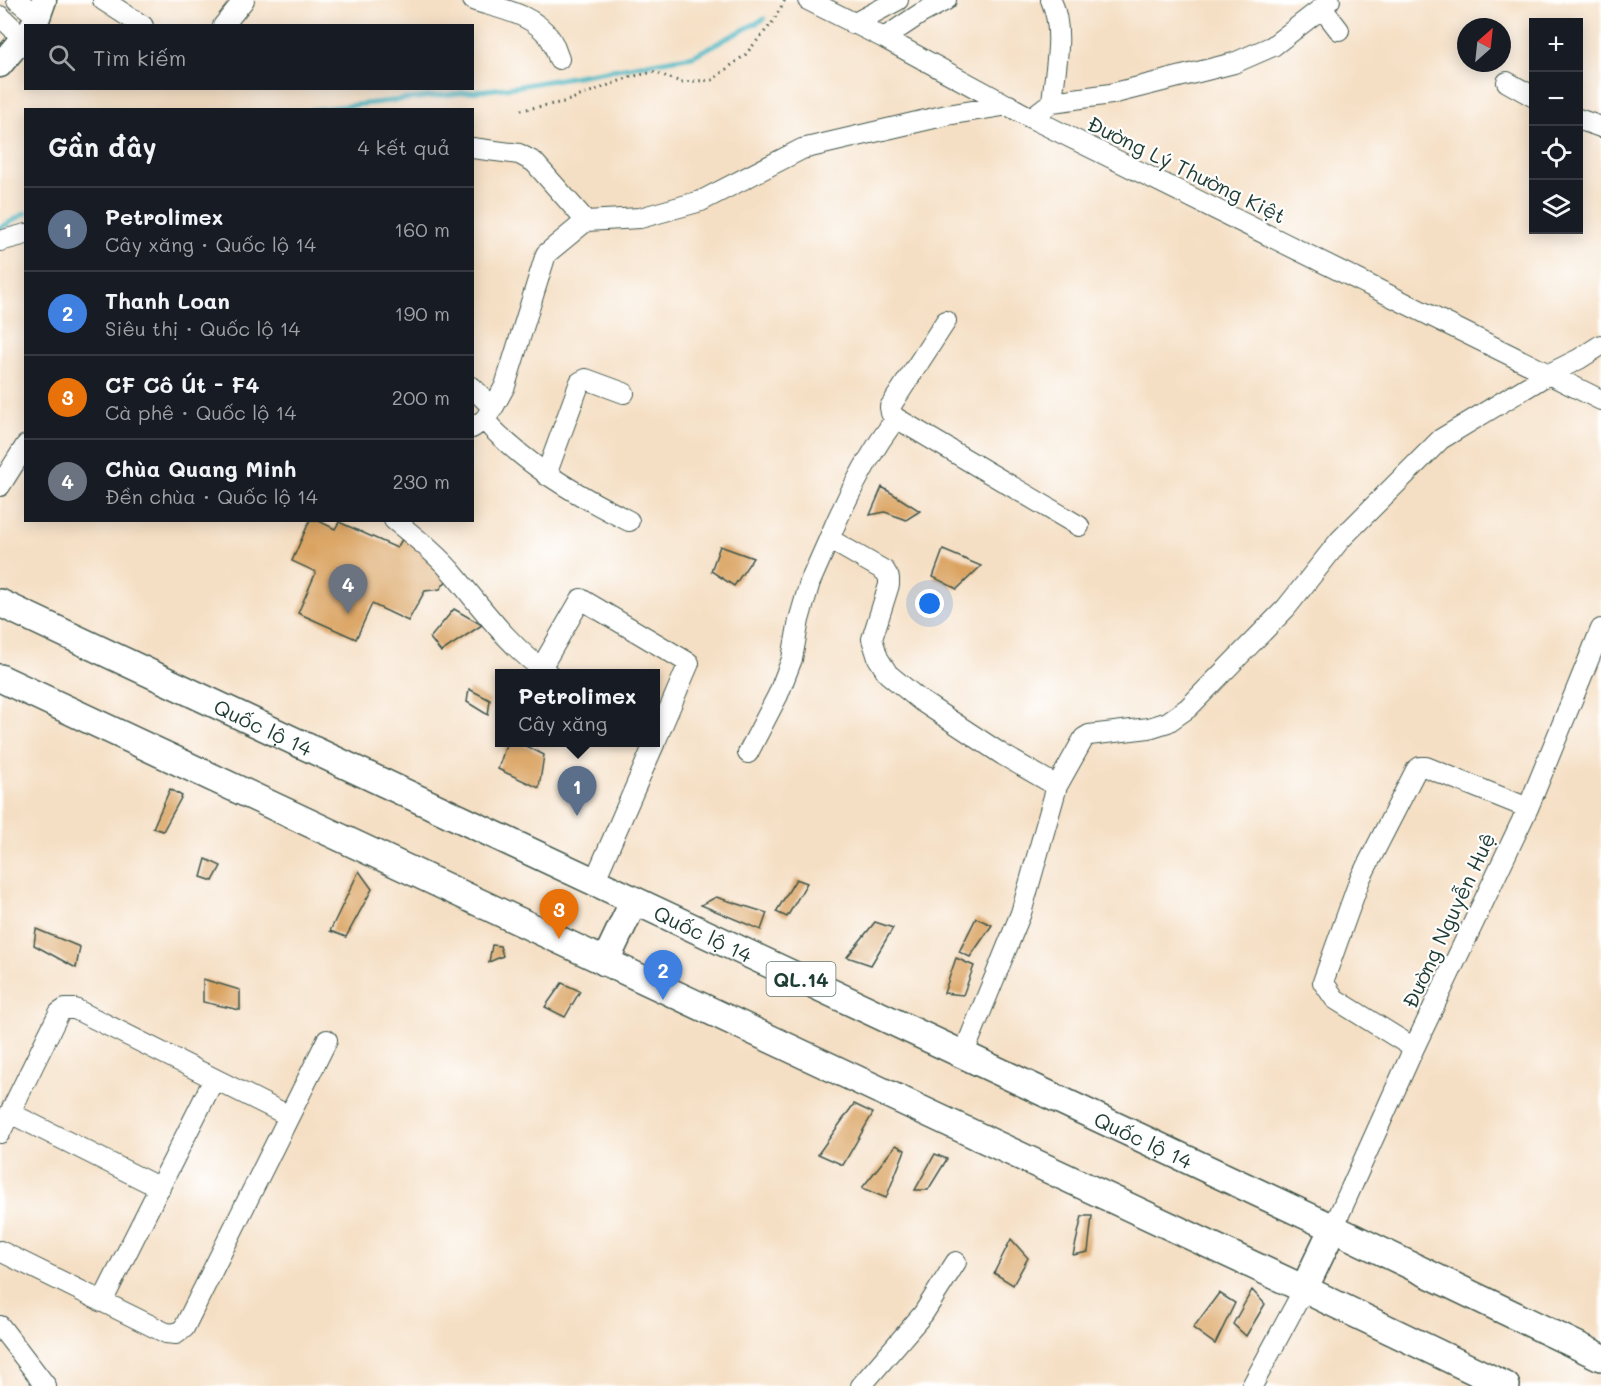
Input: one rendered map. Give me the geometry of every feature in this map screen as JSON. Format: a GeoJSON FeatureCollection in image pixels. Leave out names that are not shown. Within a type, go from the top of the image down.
{"type":"FeatureCollection","features":[{"type":"Feature","properties":{"kind":"highway","name":"Quốc lộ 14"},"geometry":{"type":"LineString","coordinates":[[0,603],[1333,1228],[1601,1357]]}},
{"type":"Feature","properties":{"kind":"highway"},"geometry":{"type":"LineString","coordinates":[[0,678],[1304,1289],[1506,1386]]}},
{"type":"Feature","properties":{"kind":"highway"},"geometry":{"type":"LineString","coordinates":[[605,962],[634,901]]}},
{"type":"Feature","properties":{"kind":"highway"},"geometry":{"type":"LineString","coordinates":[[1304,1289],[1333,1228]]}},
{"type":"Feature","properties":{"kind":"main road"},"geometry":{"type":"LineString","coordinates":[[0,64],[24,33]]}},
{"type":"Feature","properties":{"kind":"street"},"geometry":{"type":"LineString","coordinates":[[17,0],[32,23]]}},
{"type":"Feature","properties":{"kind":"street"},"geometry":{"type":"LineString","coordinates":[[103,0],[140,24]]}},
{"type":"Feature","properties":{"kind":"street"},"geometry":{"type":"LineString","coordinates":[[226,24],[244,0]]}},
{"type":"Feature","properties":{"kind":"street"},"geometry":{"type":"LineString","coordinates":[[473,0],[520,15],[540,28],[550,38],[559,59]]}},
{"type":"Feature","properties":{"kind":"street","name":"Đường Lý Thường Kiệt"},"geometry":{"type":"LineString","coordinates":[[808,0],[884,38],[1031,118],[1601,400]]}},
{"type":"Feature","properties":{"kind":"street"},"geometry":{"type":"LineString","coordinates":[[853,24],[898,0]]}},
{"type":"Feature","properties":{"kind":"street"},"geometry":{"type":"LineString","coordinates":[[884,38],[946,0]]}},
{"type":"Feature","properties":{"kind":"street"},"geometry":{"type":"LineString","coordinates":[[1051,0],[1057,20],[1058,35],[1052,102]]}},
{"type":"Feature","properties":{"kind":"street"},"geometry":{"type":"LineString","coordinates":[[1031,118],[1052,102],[1111,94],[1234,63],[1273,46],[1326,4],[1339,30]]}},
{"type":"Feature","properties":{"kind":"street"},"geometry":{"type":"LineString","coordinates":[[0,16],[32,23]]}},
{"type":"Feature","properties":{"kind":"street"},"geometry":{"type":"LineString","coordinates":[[1507,82],[1529,95]]}},
{"type":"Feature","properties":{"kind":"street"},"geometry":{"type":"LineString","coordinates":[[483,418],[505,386],[546,254],[586,221],[640,218],[702,201],[802,149],[947,115],[1009,105]]}},
{"type":"Feature","properties":{"kind":"street"},"geometry":{"type":"LineString","coordinates":[[1583,120],[1601,127]]}},
{"type":"Feature","properties":{"kind":"street"},"geometry":{"type":"LineString","coordinates":[[474,148],[519,153],[534,162],[586,221]]}},
{"type":"Feature","properties":{"kind":"street"},"geometry":{"type":"LineString","coordinates":[[0,241],[24,235]]}},
{"type":"Feature","properties":{"kind":"street"},"geometry":{"type":"LineString","coordinates":[[946,321],[890,407],[891,413],[1079,526]]}},
{"type":"Feature","properties":{"kind":"street"},"geometry":{"type":"LineString","coordinates":[[963,1055],[1021,913],[1057,786],[1084,738],[1089,735],[1149,728],[1168,723],[1188,708],[1286,608],[1340,540],[1441,439],[1601,345]]}},
{"type":"Feature","properties":{"kind":"street"},"geometry":{"type":"LineString","coordinates":[[546,475],[583,380],[586,379],[624,393]]}},
{"type":"Feature","properties":{"kind":"street"},"geometry":{"type":"LineString","coordinates":[[474,393],[483,418],[498,435],[546,475],[596,505],[629,521]]}},
{"type":"Feature","properties":{"kind":"street"},"geometry":{"type":"LineString","coordinates":[[748,753],[778,695],[792,659],[807,591],[852,485],[871,451],[896,418]]}},
{"type":"Feature","properties":{"kind":"street"},"geometry":{"type":"LineString","coordinates":[[0,486],[14,452]]}},
{"type":"Feature","properties":{"kind":"street"},"geometry":{"type":"LineString","coordinates":[[397,522],[428,547],[510,642],[543,669]]}},
{"type":"Feature","properties":{"kind":"street"},"geometry":{"type":"LineString","coordinates":[[829,538],[885,571],[889,578],[889,585],[872,639],[878,658],[888,674],[921,701],[1003,755],[1057,786]]}},
{"type":"Feature","properties":{"kind":"street"},"geometry":{"type":"LineString","coordinates":[[546,669],[581,599],[689,663],[660,730]]}},
{"type":"Feature","properties":{"kind":"street","name":"Đường Nguyễn Huệ"},"geometry":{"type":"LineString","coordinates":[[1333,1228],[1414,1048],[1528,808],[1601,629]]}},
{"type":"Feature","properties":{"kind":"street"},"geometry":{"type":"LineString","coordinates":[[594,882],[652,747]]}},
{"type":"Feature","properties":{"kind":"street"},"geometry":{"type":"LineString","coordinates":[[1414,1048],[1335,999],[1323,982],[1360,879],[1420,766],[1528,808]]}},
{"type":"Feature","properties":{"kind":"street"},"geometry":{"type":"LineString","coordinates":[[0,1132],[59,1013],[65,1009],[75,1009],[289,1116]]}},
{"type":"Feature","properties":{"kind":"street"},"geometry":{"type":"LineString","coordinates":[[0,1251],[166,1334],[176,1334],[184,1328],[327,1040]]}},
{"type":"Feature","properties":{"kind":"street"},"geometry":{"type":"LineString","coordinates":[[102,1302],[214,1078]]}},
{"type":"Feature","properties":{"kind":"street"},"geometry":{"type":"LineString","coordinates":[[10,1113],[160,1188]]}},
{"type":"Feature","properties":{"kind":"street"},"geometry":{"type":"LineString","coordinates":[[861,1386],[923,1314],[956,1262]]}},
{"type":"Feature","properties":{"kind":"street"},"geometry":{"type":"LineString","coordinates":[[1252,1386],[1304,1289]]}},
{"type":"Feature","properties":{"kind":"street"},"geometry":{"type":"LineString","coordinates":[[0,1326],[46,1386]]}},
{"type":"Feature","properties":{"kind":"path"},"geometry":{"type":"LineString","coordinates":[[521,110],[564,102],[630,77],[654,72],[681,82],[712,80],[745,55],[772,23],[785,0]]}},
{"type":"Feature","properties":{"kind":"building"},"geometry":{"type":"Polygon","coordinates":[[[882,487],[920,511],[906,520],[885,512],[870,515],[882,487]]]}},
{"type":"Feature","properties":{"kind":"building"},"geometry":{"type":"Polygon","coordinates":[[[309,522],[321,522],[335,529],[339,522],[397,548],[404,536],[450,576],[440,589],[425,591],[408,621],[372,604],[356,639],[298,613],[316,572],[292,561],[309,522]]]}},
{"type":"Feature","properties":{"kind":"building"},"geometry":{"type":"Polygon","coordinates":[[[720,546],[753,558],[734,586],[711,571],[720,546]]]}},
{"type":"Feature","properties":{"kind":"building"},"geometry":{"type":"Polygon","coordinates":[[[943,550],[981,566],[957,589],[933,577],[943,550]]]}},
{"type":"Feature","properties":{"kind":"building"},"geometry":{"type":"Polygon","coordinates":[[[454,609],[482,625],[441,652],[430,638],[454,609]]]}},
{"type":"Feature","properties":{"kind":"building"},"geometry":{"type":"Polygon","coordinates":[[[469,689],[490,700],[488,715],[467,702],[469,689]]]}},
{"type":"Feature","properties":{"kind":"building"},"geometry":{"type":"Polygon","coordinates":[[[505,747],[529,747],[544,755],[539,788],[498,769],[505,747]]]}},
{"type":"Feature","properties":{"kind":"building"},"geometry":{"type":"Polygon","coordinates":[[[170,789],[182,796],[163,831],[153,828],[170,789]]]}},
{"type":"Feature","properties":{"kind":"building"},"geometry":{"type":"Polygon","coordinates":[[[206,859],[221,866],[213,881],[201,877],[206,859]]]}},
{"type":"Feature","properties":{"kind":"building"},"geometry":{"type":"Polygon","coordinates":[[[359,871],[372,889],[346,937],[330,931],[359,871]]]}},
{"type":"Feature","properties":{"kind":"building"},"geometry":{"type":"Polygon","coordinates":[[[796,879],[807,883],[787,917],[776,912],[796,879]]]}},
{"type":"Feature","properties":{"kind":"building"},"geometry":{"type":"Polygon","coordinates":[[[716,897],[767,913],[761,930],[701,905],[716,897]]]}},
{"type":"Feature","properties":{"kind":"building"},"geometry":{"type":"Polygon","coordinates":[[[976,918],[992,925],[970,957],[959,952],[976,918]]]}},
{"type":"Feature","properties":{"kind":"building"},"geometry":{"type":"Polygon","coordinates":[[[875,922],[893,928],[871,965],[847,957],[875,922]]]}},
{"type":"Feature","properties":{"kind":"building"},"geometry":{"type":"Polygon","coordinates":[[[36,929],[80,947],[76,968],[34,945],[36,929]]]}},
{"type":"Feature","properties":{"kind":"building"},"geometry":{"type":"Polygon","coordinates":[[[492,945],[500,946],[503,956],[489,962],[492,945]]]}},
{"type":"Feature","properties":{"kind":"building"},"geometry":{"type":"Polygon","coordinates":[[[956,958],[974,966],[963,995],[944,993],[956,958]]]}},
{"type":"Feature","properties":{"kind":"building"},"geometry":{"type":"Polygon","coordinates":[[[203,979],[240,990],[240,1010],[203,1002],[203,979]]]}},
{"type":"Feature","properties":{"kind":"building"},"geometry":{"type":"Polygon","coordinates":[[[562,983],[580,991],[565,1017],[545,1007],[562,983]]]}},
{"type":"Feature","properties":{"kind":"building"},"geometry":{"type":"Polygon","coordinates":[[[854,1104],[873,1113],[843,1165],[818,1154],[854,1104]]]}},
{"type":"Feature","properties":{"kind":"building"},"geometry":{"type":"Polygon","coordinates":[[[896,1145],[905,1150],[886,1198],[862,1188],[896,1145]]]}},
{"type":"Feature","properties":{"kind":"building"},"geometry":{"type":"Polygon","coordinates":[[[935,1154],[947,1159],[928,1190],[915,1190],[935,1154]]]}},
{"type":"Feature","properties":{"kind":"building"},"geometry":{"type":"Polygon","coordinates":[[[1082,1216],[1092,1216],[1088,1252],[1073,1255],[1082,1216]]]}},
{"type":"Feature","properties":{"kind":"building"},"geometry":{"type":"Polygon","coordinates":[[[1011,1239],[1028,1258],[1013,1285],[994,1273],[1011,1239]]]}},
{"type":"Feature","properties":{"kind":"building"},"geometry":{"type":"Polygon","coordinates":[[[1252,1290],[1265,1304],[1246,1336],[1233,1324],[1252,1290]]]}},
{"type":"Feature","properties":{"kind":"building"},"geometry":{"type":"Polygon","coordinates":[[[1219,1293],[1235,1303],[1215,1344],[1193,1328],[1219,1293]]]}},
{"type":"Feature","properties":{"kind":"waterway"},"geometry":{"type":"LineString","coordinates":[[329,108],[513,87],[693,56],[764,19]]}},
{"type":"Feature","properties":{"kind":"waterway"},"geometry":{"type":"LineString","coordinates":[[0,228],[24,214]]}},
{"type":"Feature","properties":{"kind":"place","name":"Chùa Quang Minh"},"geometry":{"type":"Point","coordinates":[348,614]}},
{"type":"Feature","properties":{"kind":"place","name":"Petrolimex"},"geometry":{"type":"Point","coordinates":[577,816]}},
{"type":"Feature","properties":{"kind":"place","name":"CF Cô Út - F4"},"geometry":{"type":"Point","coordinates":[559,939]}},
{"type":"Feature","properties":{"kind":"place","name":"Thanh Loan"},"geometry":{"type":"Point","coordinates":[663,1000]}}]}
